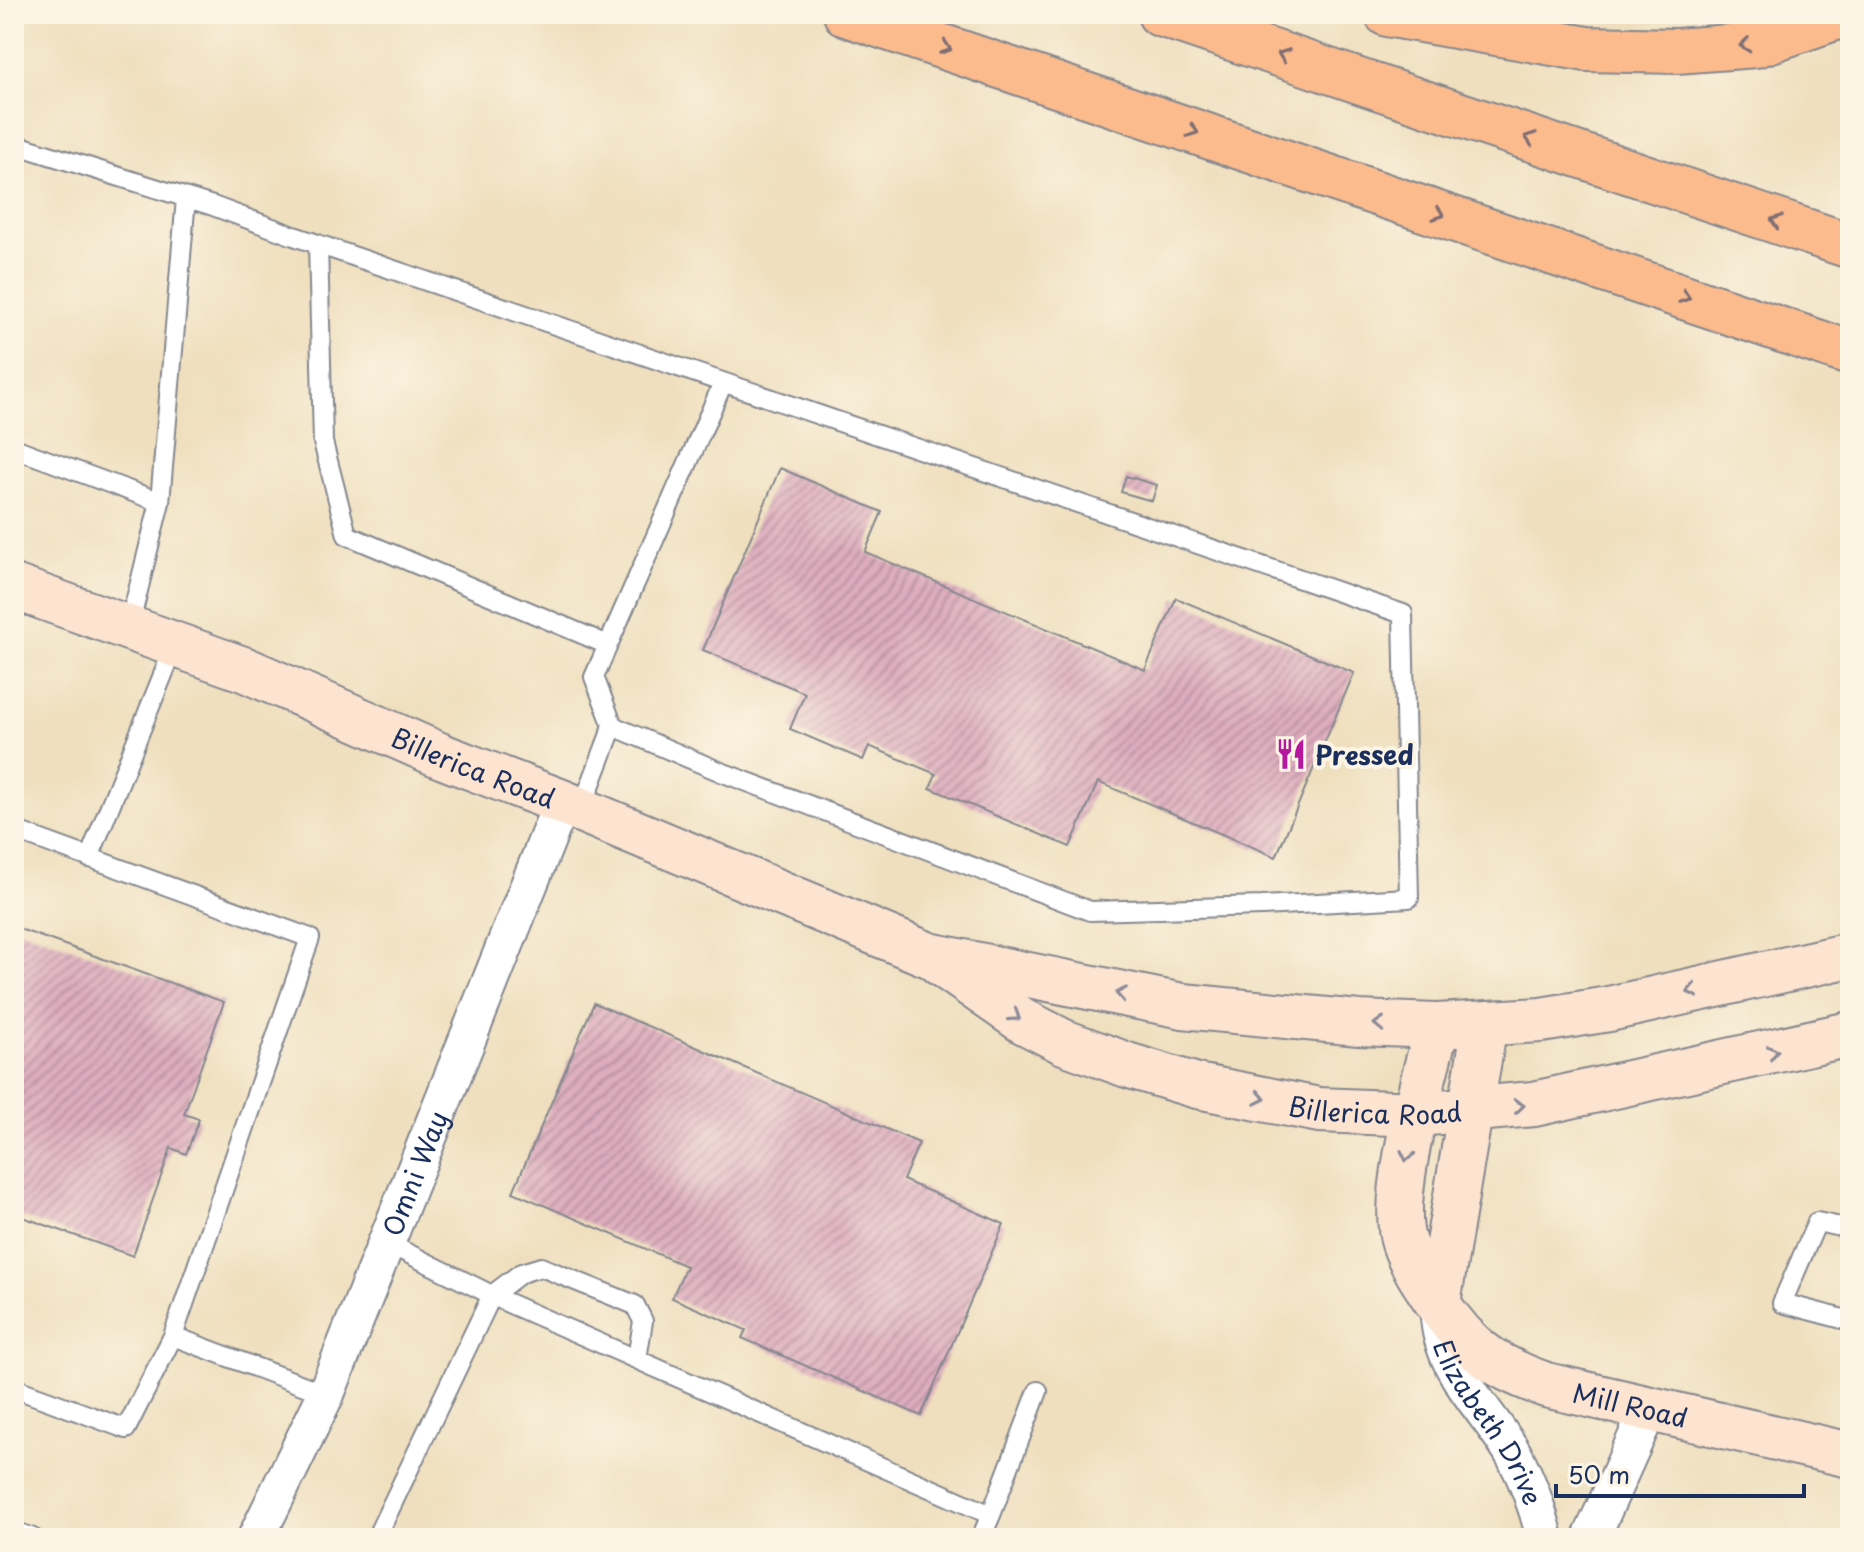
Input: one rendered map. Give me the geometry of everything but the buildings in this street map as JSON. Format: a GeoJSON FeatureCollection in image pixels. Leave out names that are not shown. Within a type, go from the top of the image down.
{"type":"FeatureCollection","features":[{"type":"Feature","properties":{"kind":"highway"},"geometry":{"type":"LineString","coordinates":[[846,14],[1850,353]]}},
{"type":"Feature","properties":{"kind":"highway"},"geometry":{"type":"LineString","coordinates":[[1160,14],[1850,246]]}},
{"type":"Feature","properties":{"kind":"highway"},"geometry":{"type":"LineString","coordinates":[[1387,14],[1587,49],[1676,51],[1756,45],[1846,14]]}},
{"type":"Feature","properties":{"kind":"main road","name":"Billerica Road"},"geometry":{"type":"LineString","coordinates":[[14,587],[246,670],[444,757],[572,806],[929,955],[1183,1006],[1300,1019],[1437,1026],[1541,1020],[1609,1009],[1850,955]]}},
{"type":"Feature","properties":{"kind":"main road","name":"Billerica Road"},"geometry":{"type":"LineString","coordinates":[[929,955],[1023,1021],[1064,1042],[1197,1086],[1319,1110],[1417,1114],[1534,1104],[1850,1034]]}},
{"type":"Feature","properties":{"kind":"main road"},"geometry":{"type":"LineString","coordinates":[[1438,1303],[1485,1024]]}},
{"type":"Feature","properties":{"kind":"main road","name":"Mill Road"},"geometry":{"type":"LineString","coordinates":[[1437,1026],[1403,1177],[1400,1210],[1402,1240],[1416,1271],[1453,1327],[1490,1360],[1546,1385],[1850,1455]]}},
{"type":"Feature","properties":{"kind":"street","name":"Omni Way"},"geometry":{"type":"LineString","coordinates":[[256,1538],[326,1394],[572,806]]}},
{"type":"Feature","properties":{"kind":"street","name":"Elizabeth Drive"},"geometry":{"type":"LineString","coordinates":[[1438,1303],[1442,1336],[1453,1363],[1467,1389],[1514,1454],[1528,1483],[1545,1538]]}},
{"type":"Feature","properties":{"kind":"street"},"geometry":{"type":"LineString","coordinates":[[1591,1538],[1649,1409]]}},
{"type":"Feature","properties":{"kind":"lane"},"geometry":{"type":"LineString","coordinates":[[14,144],[186,198],[1403,614],[1409,898],[1090,911],[721,772],[613,726],[594,677],[723,383]]}},
{"type":"Feature","properties":{"kind":"lane"},"geometry":{"type":"LineString","coordinates":[[129,628],[160,502],[186,198]]}},
{"type":"Feature","properties":{"kind":"lane"},"geometry":{"type":"LineString","coordinates":[[318,244],[323,442],[347,535],[608,645]]}},
{"type":"Feature","properties":{"kind":"lane"},"geometry":{"type":"LineString","coordinates":[[14,448],[160,502]]}},
{"type":"Feature","properties":{"kind":"lane"},"geometry":{"type":"LineString","coordinates":[[89,858],[175,645]]}},
{"type":"Feature","properties":{"kind":"lane"},"geometry":{"type":"LineString","coordinates":[[572,806],[613,726]]}},
{"type":"Feature","properties":{"kind":"lane"},"geometry":{"type":"LineString","coordinates":[[14,830],[310,938],[173,1336],[126,1429],[14,1388]]}},
{"type":"Feature","properties":{"kind":"lane"},"geometry":{"type":"LineString","coordinates":[[1850,1229],[1817,1222],[1782,1303],[1850,1321]]}},
{"type":"Feature","properties":{"kind":"lane"},"geometry":{"type":"LineString","coordinates":[[387,1243],[492,1295],[991,1515]]}},
{"type":"Feature","properties":{"kind":"lane"},"geometry":{"type":"LineString","coordinates":[[376,1538],[492,1295],[521,1273],[541,1267],[635,1305],[643,1321],[637,1359]]}},
{"type":"Feature","properties":{"kind":"lane"},"geometry":{"type":"LineString","coordinates":[[173,1336],[326,1394]]}},
{"type":"Feature","properties":{"kind":"lane"},"geometry":{"type":"LineString","coordinates":[[981,1538],[1038,1391]]}},
{"type":"Feature","properties":{"kind":"lane"},"geometry":{"type":"LineString","coordinates":[[14,1531],[33,1538]]}},
{"type":"Feature","properties":{"kind":"place","name":"Pressed"},"geometry":{"type":"Point","coordinates":[1291,754]}}]}
